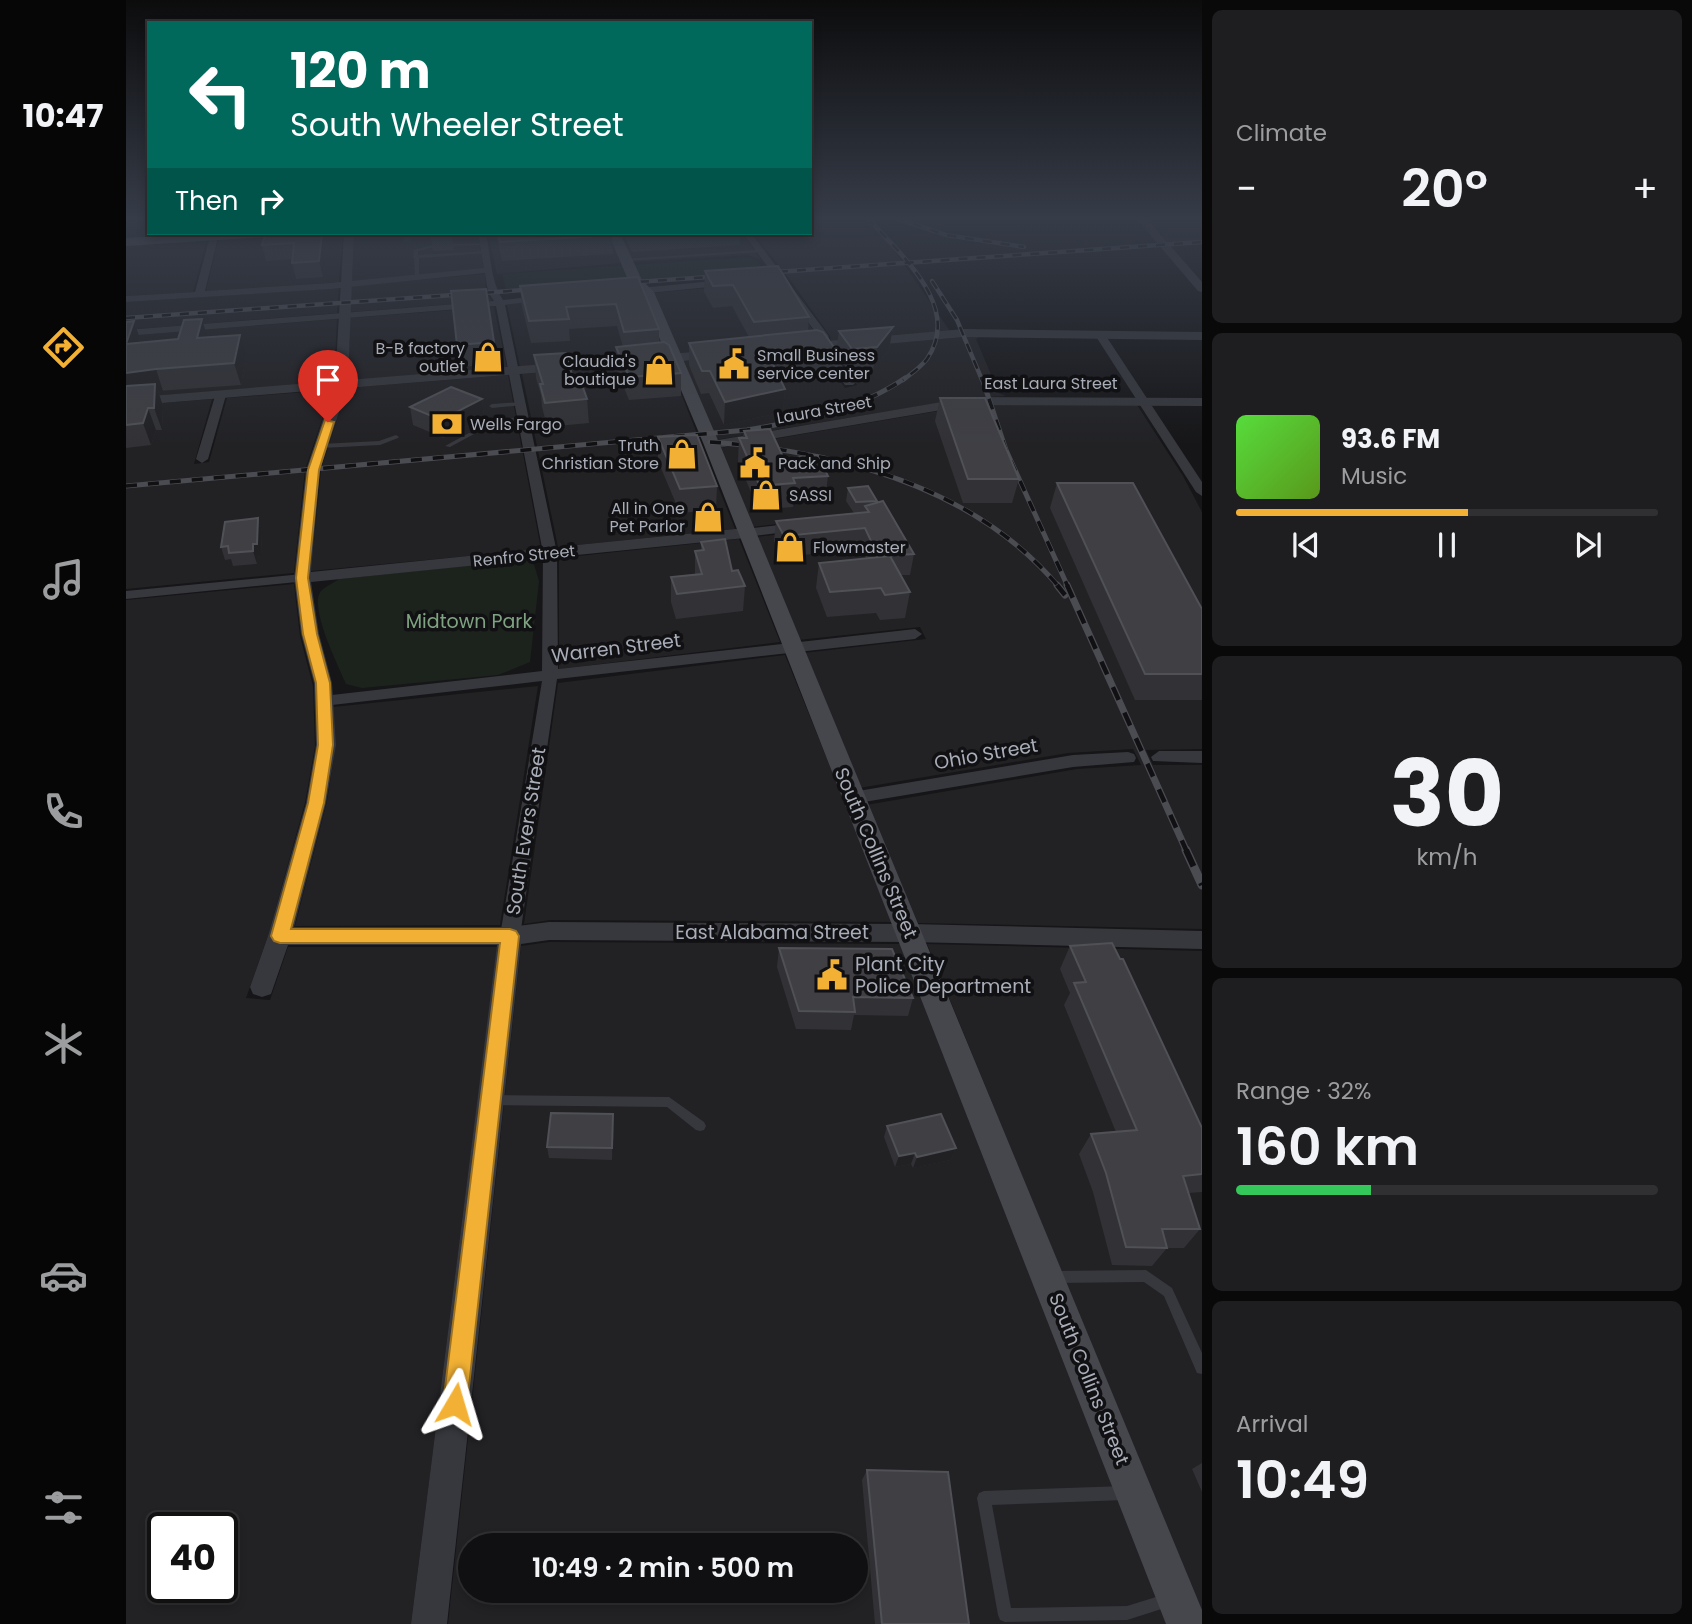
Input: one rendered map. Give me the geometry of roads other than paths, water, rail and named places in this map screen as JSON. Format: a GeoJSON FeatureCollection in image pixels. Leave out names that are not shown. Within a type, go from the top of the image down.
{"type":"FeatureCollection","features":[{"type":"Feature","properties":{"kind":"main road","name":"South Collins Street"},"geometry":{"type":"LineString","coordinates":[[644,294],[712,445],[791,648],[910,933],[1182,1611]]}},
{"type":"Feature","properties":{"kind":"street"},"geometry":{"type":"LineString","coordinates":[[126,299],[202,294]]}},
{"type":"Feature","properties":{"kind":"street"},"geometry":{"type":"LineString","coordinates":[[262,987],[280,936],[316,803],[326,745],[323,683],[310,634],[302,578],[313,470],[341,385],[344,294]]}},
{"type":"Feature","properties":{"kind":"street","name":"South Evers Street"},"geometry":{"type":"LineString","coordinates":[[429,1624],[510,936],[550,677],[550,553],[523,412],[495,294]]}},
{"type":"Feature","properties":{"kind":"street"},"geometry":{"type":"LineString","coordinates":[[791,294],[824,337],[825,346],[849,383]]}},
{"type":"Feature","properties":{"kind":"street"},"geometry":{"type":"LineString","coordinates":[[126,333],[343,316],[496,298],[557,296]]}},
{"type":"Feature","properties":{"kind":"street"},"geometry":{"type":"LineString","coordinates":[[791,348],[964,333],[1202,336]]}},
{"type":"Feature","properties":{"kind":"street"},"geometry":{"type":"LineString","coordinates":[[1100,335],[1202,492]]}},
{"type":"Feature","properties":{"kind":"street"},"geometry":{"type":"LineString","coordinates":[[126,402],[734,353]]}},
{"type":"Feature","properties":{"kind":"street"},"geometry":{"type":"LineString","coordinates":[[202,459],[220,395]]}},
{"type":"Feature","properties":{"kind":"street","name":"East Laura Street"},"geometry":{"type":"LineString","coordinates":[[900,414],[987,400],[1202,402]]}},
{"type":"Feature","properties":{"kind":"street","name":"Laura Street"},"geometry":{"type":"LineString","coordinates":[[712,445],[900,414]]}},
{"type":"Feature","properties":{"kind":"street"},"geometry":{"type":"LineString","coordinates":[[745,533],[818,525]]}},
{"type":"Feature","properties":{"kind":"street","name":"Renfro Street"},"geometry":{"type":"LineString","coordinates":[[302,578],[745,533]]}},
{"type":"Feature","properties":{"kind":"street"},"geometry":{"type":"LineString","coordinates":[[126,595],[302,578]]}},
{"type":"Feature","properties":{"kind":"street","name":"Warren Street"},"geometry":{"type":"LineString","coordinates":[[323,701],[915,635]]}},
{"type":"Feature","properties":{"kind":"street"},"geometry":{"type":"LineString","coordinates":[[1159,757],[1202,757]]}},
{"type":"Feature","properties":{"kind":"street","name":"Ohio Street"},"geometry":{"type":"LineString","coordinates":[[852,798],[1073,761],[1128,758]]}},
{"type":"Feature","properties":{"kind":"street","name":"East Alabama Street"},"geometry":{"type":"LineString","coordinates":[[280,936],[510,936],[549,931],[910,933],[1202,940]]}},
{"type":"Feature","properties":{"kind":"lane"},"geometry":{"type":"LineString","coordinates":[[498,421],[498,411],[492,406],[523,412]]}},
{"type":"Feature","properties":{"kind":"lane"},"geometry":{"type":"LineString","coordinates":[[484,426],[523,412]]}},
{"type":"Feature","properties":{"kind":"lane"},"geometry":{"type":"LineString","coordinates":[[448,446],[471,434]]}},
{"type":"Feature","properties":{"kind":"lane"},"geometry":{"type":"LineString","coordinates":[[321,446],[380,443],[396,437]]}},
{"type":"Feature","properties":{"kind":"lane"},"geometry":{"type":"LineString","coordinates":[[490,1100],[669,1102],[700,1126]]}},
{"type":"Feature","properties":{"kind":"lane"},"geometry":{"type":"LineString","coordinates":[[1048,1277],[1146,1276],[1168,1292],[1202,1368]]}},
{"type":"Feature","properties":{"kind":"lane"},"geometry":{"type":"LineString","coordinates":[[1134,1492],[984,1498],[1005,1620],[1182,1611]]}},
{"type":"Feature","properties":{"kind":"railway"},"geometry":{"type":"LineString","coordinates":[[126,318],[470,294]]}},
{"type":"Feature","properties":{"kind":"railway"},"geometry":{"type":"LineString","coordinates":[[903,380],[927,359],[936,339],[937,320],[929,294]]}},
{"type":"Feature","properties":{"kind":"railway"},"geometry":{"type":"LineString","coordinates":[[940,294],[957,320],[982,380]]}},
{"type":"Feature","properties":{"kind":"railway"},"geometry":{"type":"LineString","coordinates":[[126,486],[747,430],[829,413],[868,398],[905,378]]}},
{"type":"Feature","properties":{"kind":"railway"},"geometry":{"type":"LineString","coordinates":[[982,378],[1006,450],[1068,587]]}},
{"type":"Feature","properties":{"kind":"railway"},"geometry":{"type":"LineString","coordinates":[[710,442],[806,454],[854,465],[900,480],[945,499],[986,523],[1025,552],[1059,587]]}},
{"type":"Feature","properties":{"kind":"railway"},"geometry":{"type":"LineString","coordinates":[[1057,585],[1065,595]]}},
{"type":"Feature","properties":{"kind":"railway"},"geometry":{"type":"LineString","coordinates":[[1067,585],[1187,852]]}},
{"type":"Feature","properties":{"kind":"railway"},"geometry":{"type":"LineString","coordinates":[[1186,850],[1202,885]]}},
{"type":"Feature","properties":{"kind":"place","name":"B-B factory outlet"},"geometry":{"type":"Point","coordinates":[488,357]}},
{"type":"Feature","properties":{"kind":"place","name":"Small Business service center"},"geometry":{"type":"Point","coordinates":[734,364]}},
{"type":"Feature","properties":{"kind":"place","name":"Claudia's boutique"},"geometry":{"type":"Point","coordinates":[659,370]}},
{"type":"Feature","properties":{"kind":"place","name":"Wells Fargo"},"geometry":{"type":"Point","coordinates":[447,424]}},
{"type":"Feature","properties":{"kind":"place","name":"Truth Christian Store"},"geometry":{"type":"Point","coordinates":[682,454]}},
{"type":"Feature","properties":{"kind":"place","name":"Pack and Ship"},"geometry":{"type":"Point","coordinates":[755,463]}},
{"type":"Feature","properties":{"kind":"place","name":"SASSI"},"geometry":{"type":"Point","coordinates":[766,495]}},
{"type":"Feature","properties":{"kind":"place","name":"All in One Pet Parlor"},"geometry":{"type":"Point","coordinates":[708,517]}},
{"type":"Feature","properties":{"kind":"place","name":"Flowmaster"},"geometry":{"type":"Point","coordinates":[790,547]}},
{"type":"Feature","properties":{"kind":"place","name":"Plant City Police Department"},"geometry":{"type":"Point","coordinates":[832,975]}},
{"type":"Feature","properties":{"kind":"park label","name":"Midtown Park"},"geometry":{"type":"Point","coordinates":[469,621]}}]}
